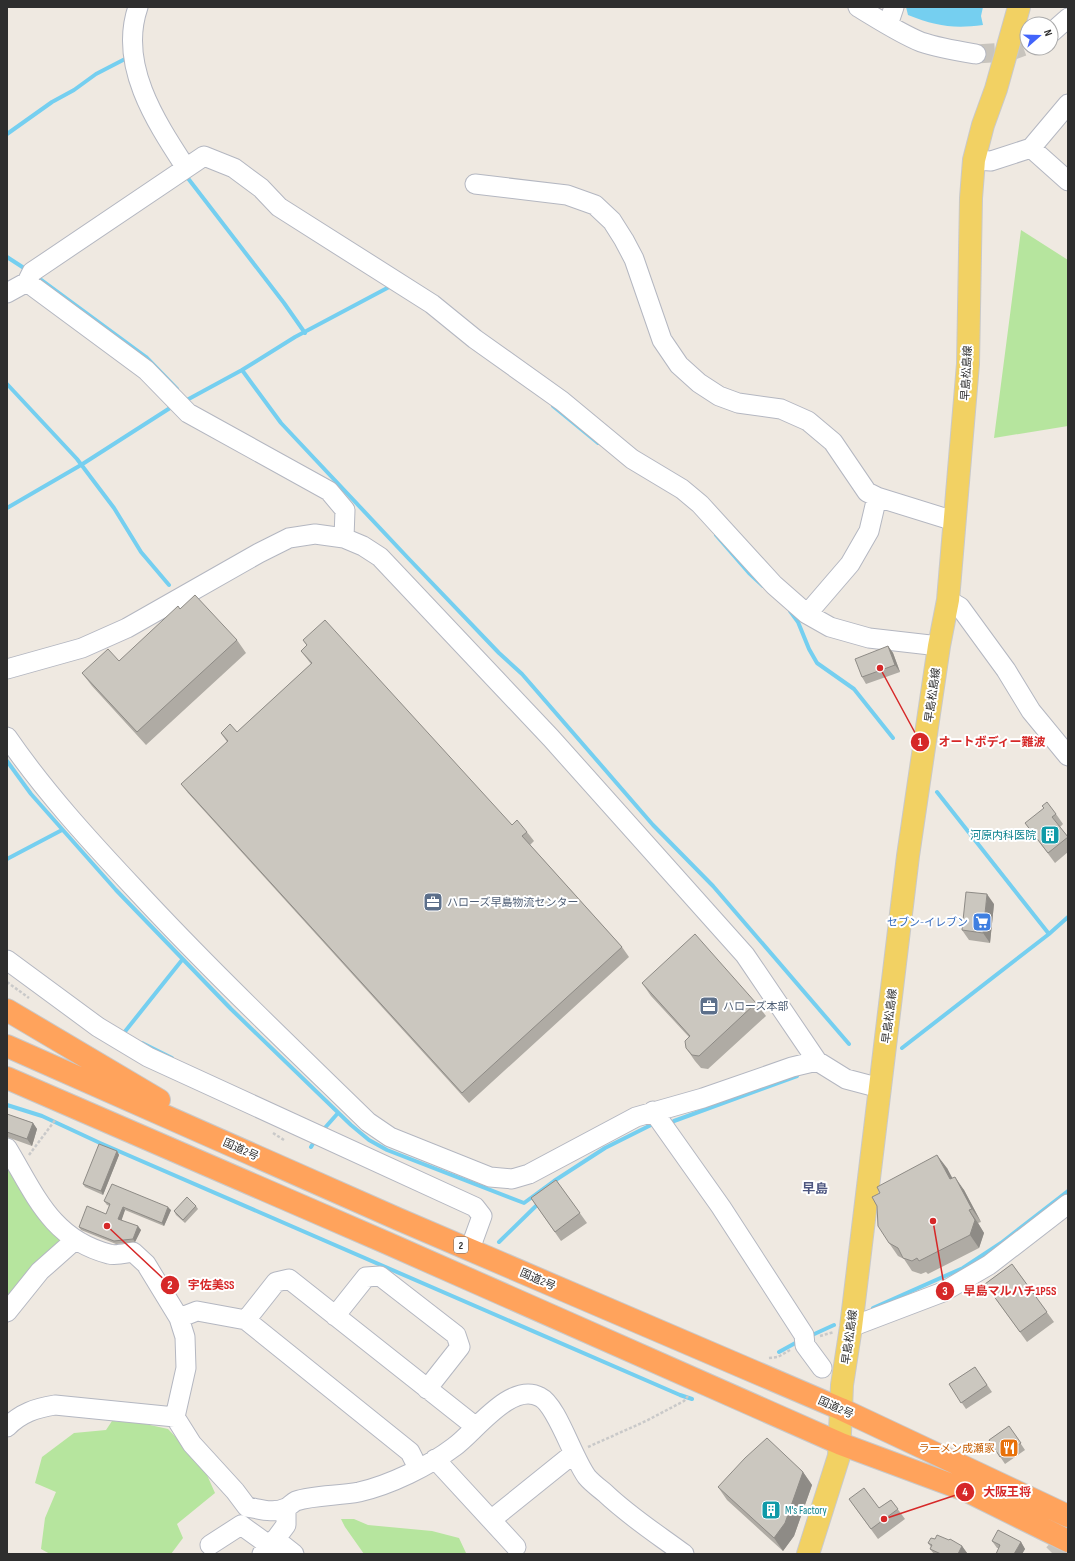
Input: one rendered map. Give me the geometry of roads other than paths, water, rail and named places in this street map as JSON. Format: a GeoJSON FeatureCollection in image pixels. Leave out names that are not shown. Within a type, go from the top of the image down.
{"type":"FeatureCollection","features":[{"type":"Feature","properties":{"kind":"highway"},"geometry":{"type":"LineString","coordinates":[[7,1010],[160,1100],[324,1179],[398,1219]]}},
{"type":"Feature","properties":{"kind":"highway","name":"国道2号"},"geometry":{"type":"LineString","coordinates":[[7,1046],[398,1219],[841,1409],[1068,1516]]}},
{"type":"Feature","properties":{"kind":"highway"},"geometry":{"type":"LineString","coordinates":[[7,1078],[387,1242],[841,1444],[965,1490],[1068,1541]]}},
{"type":"Feature","properties":{"kind":"main road","name":"早島松島線"},"geometry":{"type":"LineString","coordinates":[[808,1554],[839,1456],[841,1444],[842,1385],[851,1327],[908,856],[939,646],[948,600],[968,364],[971,198],[974,160],[983,125],[996,89],[1019,7]]}},
{"type":"Feature","properties":{"kind":"street"},"geometry":{"type":"LineString","coordinates":[[138,7],[132,39],[134,64],[154,116],[165,137],[186,168]]}},
{"type":"Feature","properties":{"kind":"street"},"geometry":{"type":"LineString","coordinates":[[858,7],[888,25],[921,41],[956,51],[976,54]]}},
{"type":"Feature","properties":{"kind":"street"},"geometry":{"type":"LineString","coordinates":[[888,25],[894,7]]}},
{"type":"Feature","properties":{"kind":"street"},"geometry":{"type":"LineString","coordinates":[[1059,25],[1068,18]]}},
{"type":"Feature","properties":{"kind":"street"},"geometry":{"type":"LineString","coordinates":[[974,160],[991,161],[1031,148],[1068,104]]}},
{"type":"Feature","properties":{"kind":"street"},"geometry":{"type":"LineString","coordinates":[[1031,148],[1068,181]]}},
{"type":"Feature","properties":{"kind":"street"},"geometry":{"type":"LineString","coordinates":[[7,293],[204,156],[234,168],[261,188],[279,206],[432,304],[475,339],[562,401],[632,459],[682,489],[700,504],[774,585],[807,614],[830,627],[869,638],[939,646]]}},
{"type":"Feature","properties":{"kind":"street"},"geometry":{"type":"LineString","coordinates":[[475,184],[567,195],[596,205],[612,221],[624,240],[634,260],[662,340],[678,365],[699,383],[719,396],[738,403],[781,409],[808,421],[833,442],[867,492],[877,497],[954,521]]}},
{"type":"Feature","properties":{"kind":"street"},"geometry":{"type":"LineString","coordinates":[[29,277],[146,370],[188,413],[329,491],[345,510],[344,538]]}},
{"type":"Feature","properties":{"kind":"street"},"geometry":{"type":"LineString","coordinates":[[807,614],[850,564],[869,531],[877,497]]}},
{"type":"Feature","properties":{"kind":"street"},"geometry":{"type":"LineString","coordinates":[[7,669],[82,648],[127,628],[259,553],[289,538],[315,534],[344,538],[363,546],[380,557],[551,738],[745,955],[817,1061],[846,1078],[880,1088]]}},
{"type":"Feature","properties":{"kind":"street"},"geometry":{"type":"LineString","coordinates":[[948,600],[960,607],[1006,670],[1031,711],[1068,756]]}},
{"type":"Feature","properties":{"kind":"street"},"geometry":{"type":"LineString","coordinates":[[7,737],[31,772],[75,825],[196,955],[368,1122],[390,1137],[490,1177],[512,1179],[529,1174],[636,1117],[703,1098],[792,1067],[817,1061]]}},
{"type":"Feature","properties":{"kind":"street"},"geometry":{"type":"LineString","coordinates":[[7,960],[98,1027],[148,1056],[475,1207],[482,1216],[470,1249]]}},
{"type":"Feature","properties":{"kind":"street"},"geometry":{"type":"LineString","coordinates":[[653,1111],[721,1207],[804,1338],[806,1345],[822,1368]]}},
{"type":"Feature","properties":{"kind":"street"},"geometry":{"type":"LineString","coordinates":[[7,1148],[42,1208],[55,1224],[75,1240],[110,1254],[133,1252],[146,1264],[179,1318],[185,1337],[186,1368],[175,1418],[192,1444],[248,1507],[272,1511],[286,1508],[296,1501],[358,1492],[381,1486],[436,1459],[453,1448],[488,1415],[513,1397],[532,1394],[541,1397],[553,1410],[573,1454],[588,1477],[621,1508],[684,1554]]}},
{"type":"Feature","properties":{"kind":"street"},"geometry":{"type":"LineString","coordinates":[[851,1327],[943,1292],[989,1265],[1068,1204]]}},
{"type":"Feature","properties":{"kind":"street"},"geometry":{"type":"LineString","coordinates":[[7,1312],[40,1271],[75,1240]]}},
{"type":"Feature","properties":{"kind":"street"},"geometry":{"type":"LineString","coordinates":[[335,1316],[366,1277],[380,1276],[456,1335],[460,1347],[427,1388]]}},
{"type":"Feature","properties":{"kind":"street"},"geometry":{"type":"LineString","coordinates":[[246,1320],[276,1282],[289,1279],[476,1427]]}},
{"type":"Feature","properties":{"kind":"street"},"geometry":{"type":"LineString","coordinates":[[179,1318],[197,1311],[246,1320],[410,1452],[418,1468]]}},
{"type":"Feature","properties":{"kind":"street"},"geometry":{"type":"LineString","coordinates":[[7,1427],[25,1413],[41,1407],[55,1405],[175,1418]]}},
{"type":"Feature","properties":{"kind":"street"},"geometry":{"type":"LineString","coordinates":[[491,1520],[573,1454]]}},
{"type":"Feature","properties":{"kind":"street"},"geometry":{"type":"LineString","coordinates":[[436,1459],[516,1547]]}},
{"type":"Feature","properties":{"kind":"street"},"geometry":{"type":"LineString","coordinates":[[269,1546],[286,1525],[286,1508]]}},
{"type":"Feature","properties":{"kind":"street"},"geometry":{"type":"LineString","coordinates":[[210,1545],[241,1525],[269,1546],[294,1554]]}},
{"type":"Feature","properties":{"kind":"water"},"geometry":{"type":"Polygon","coordinates":[[[906,7],[983,7],[981,16],[983,25],[963,27],[945,26],[927,22],[908,15],[906,7]]]}},
{"type":"Feature","properties":{"kind":"waterway"},"geometry":{"type":"LineString","coordinates":[[7,134],[52,102],[74,90],[96,74],[125,59]]}},
{"type":"Feature","properties":{"kind":"waterway"},"geometry":{"type":"LineString","coordinates":[[187,177],[284,303],[305,333]]}},
{"type":"Feature","properties":{"kind":"waterway"},"geometry":{"type":"LineString","coordinates":[[7,257],[27,270]]}},
{"type":"Feature","properties":{"kind":"waterway"},"geometry":{"type":"LineString","coordinates":[[36,276],[146,357],[177,389]]}},
{"type":"Feature","properties":{"kind":"waterway"},"geometry":{"type":"LineString","coordinates":[[185,401],[242,370],[295,337],[391,286]]}},
{"type":"Feature","properties":{"kind":"waterway"},"geometry":{"type":"LineString","coordinates":[[242,370],[281,423],[499,653],[522,674],[653,825],[713,886],[849,1044]]}},
{"type":"Feature","properties":{"kind":"waterway"},"geometry":{"type":"LineString","coordinates":[[7,384],[77,459],[114,508],[141,552],[169,585]]}},
{"type":"Feature","properties":{"kind":"waterway"},"geometry":{"type":"LineString","coordinates":[[553,406],[598,443]]}},
{"type":"Feature","properties":{"kind":"waterway"},"geometry":{"type":"LineString","coordinates":[[7,508],[81,465],[170,408]]}},
{"type":"Feature","properties":{"kind":"waterway"},"geometry":{"type":"LineString","coordinates":[[716,535],[749,573],[763,586]]}},
{"type":"Feature","properties":{"kind":"waterway"},"geometry":{"type":"LineString","coordinates":[[790,611],[798,622],[809,649],[817,663],[854,689],[893,738]]}},
{"type":"Feature","properties":{"kind":"waterway"},"geometry":{"type":"LineString","coordinates":[[7,761],[31,794],[116,890],[231,1009],[351,1125],[369,1140],[387,1150],[524,1203],[554,1181],[605,1148],[653,1124]]}},
{"type":"Feature","properties":{"kind":"waterway"},"geometry":{"type":"LineString","coordinates":[[937,792],[1049,934]]}},
{"type":"Feature","properties":{"kind":"waterway"},"geometry":{"type":"LineString","coordinates":[[7,859],[62,830]]}},
{"type":"Feature","properties":{"kind":"waterway"},"geometry":{"type":"LineString","coordinates":[[902,1048],[1049,934],[1068,917]]}},
{"type":"Feature","properties":{"kind":"waterway"},"geometry":{"type":"LineString","coordinates":[[123,1034],[182,960]]}},
{"type":"Feature","properties":{"kind":"waterway"},"geometry":{"type":"LineString","coordinates":[[142,1043],[172,1058]]}},
{"type":"Feature","properties":{"kind":"waterway"},"geometry":{"type":"LineString","coordinates":[[674,1121],[797,1076]]}},
{"type":"Feature","properties":{"kind":"waterway"},"geometry":{"type":"LineString","coordinates":[[7,1105],[42,1116],[100,1143],[692,1399]]}},
{"type":"Feature","properties":{"kind":"waterway"},"geometry":{"type":"LineString","coordinates":[[323,1130],[338,1113]]}},
{"type":"Feature","properties":{"kind":"waterway"},"geometry":{"type":"LineString","coordinates":[[311,1147],[314,1142]]}},
{"type":"Feature","properties":{"kind":"waterway"},"geometry":{"type":"LineString","coordinates":[[873,1308],[963,1268],[1001,1243],[1068,1191]]}},
{"type":"Feature","properties":{"kind":"waterway"},"geometry":{"type":"LineString","coordinates":[[499,1242],[539,1203]]}},
{"type":"Feature","properties":{"kind":"waterway"},"geometry":{"type":"LineString","coordinates":[[810,1336],[834,1325]]}},
{"type":"Feature","properties":{"kind":"waterway"},"geometry":{"type":"LineString","coordinates":[[779,1352],[799,1341]]}},
{"type":"Feature","properties":{"kind":"tunnel"},"geometry":{"type":"LineString","coordinates":[[976,54],[1008,52],[1019,48]]}},
{"type":"Feature","properties":{"kind":"tunnel"},"geometry":{"type":"LineString","coordinates":[[1053,1554],[1068,1539]]}},
{"type":"Feature","properties":{"kind":"place","name":"オートボディー難波"},"geometry":{"type":"Point","coordinates":[880,668]}},
{"type":"Feature","properties":{"kind":"place","name":"河原内科医院"},"geometry":{"type":"Point","coordinates":[1050,835]}},
{"type":"Feature","properties":{"kind":"place","name":"ハローズ早島物流センター"},"geometry":{"type":"Point","coordinates":[433,902]}},
{"type":"Feature","properties":{"kind":"place","name":"セブン-イレブン"},"geometry":{"type":"Point","coordinates":[982,922]}},
{"type":"Feature","properties":{"kind":"place","name":"ハローズ本部"},"geometry":{"type":"Point","coordinates":[709,1006]}},
{"type":"Feature","properties":{"kind":"place","name":"早島マルハチ1P5S"},"geometry":{"type":"Point","coordinates":[933,1221]}},
{"type":"Feature","properties":{"kind":"place","name":"宇佐美SS"},"geometry":{"type":"Point","coordinates":[107,1226]}},
{"type":"Feature","properties":{"kind":"place","name":"ラーメン成瀬家"},"geometry":{"type":"Point","coordinates":[1009,1448]}},
{"type":"Feature","properties":{"kind":"place","name":"M's Factory"},"geometry":{"type":"Point","coordinates":[771,1510]}},
{"type":"Feature","properties":{"kind":"place","name":"大阪王将"},"geometry":{"type":"Point","coordinates":[884,1519]}},
{"type":"Feature","properties":{"kind":"district","name":"早島"},"geometry":{"type":"Point","coordinates":[815,1188]}}]}
